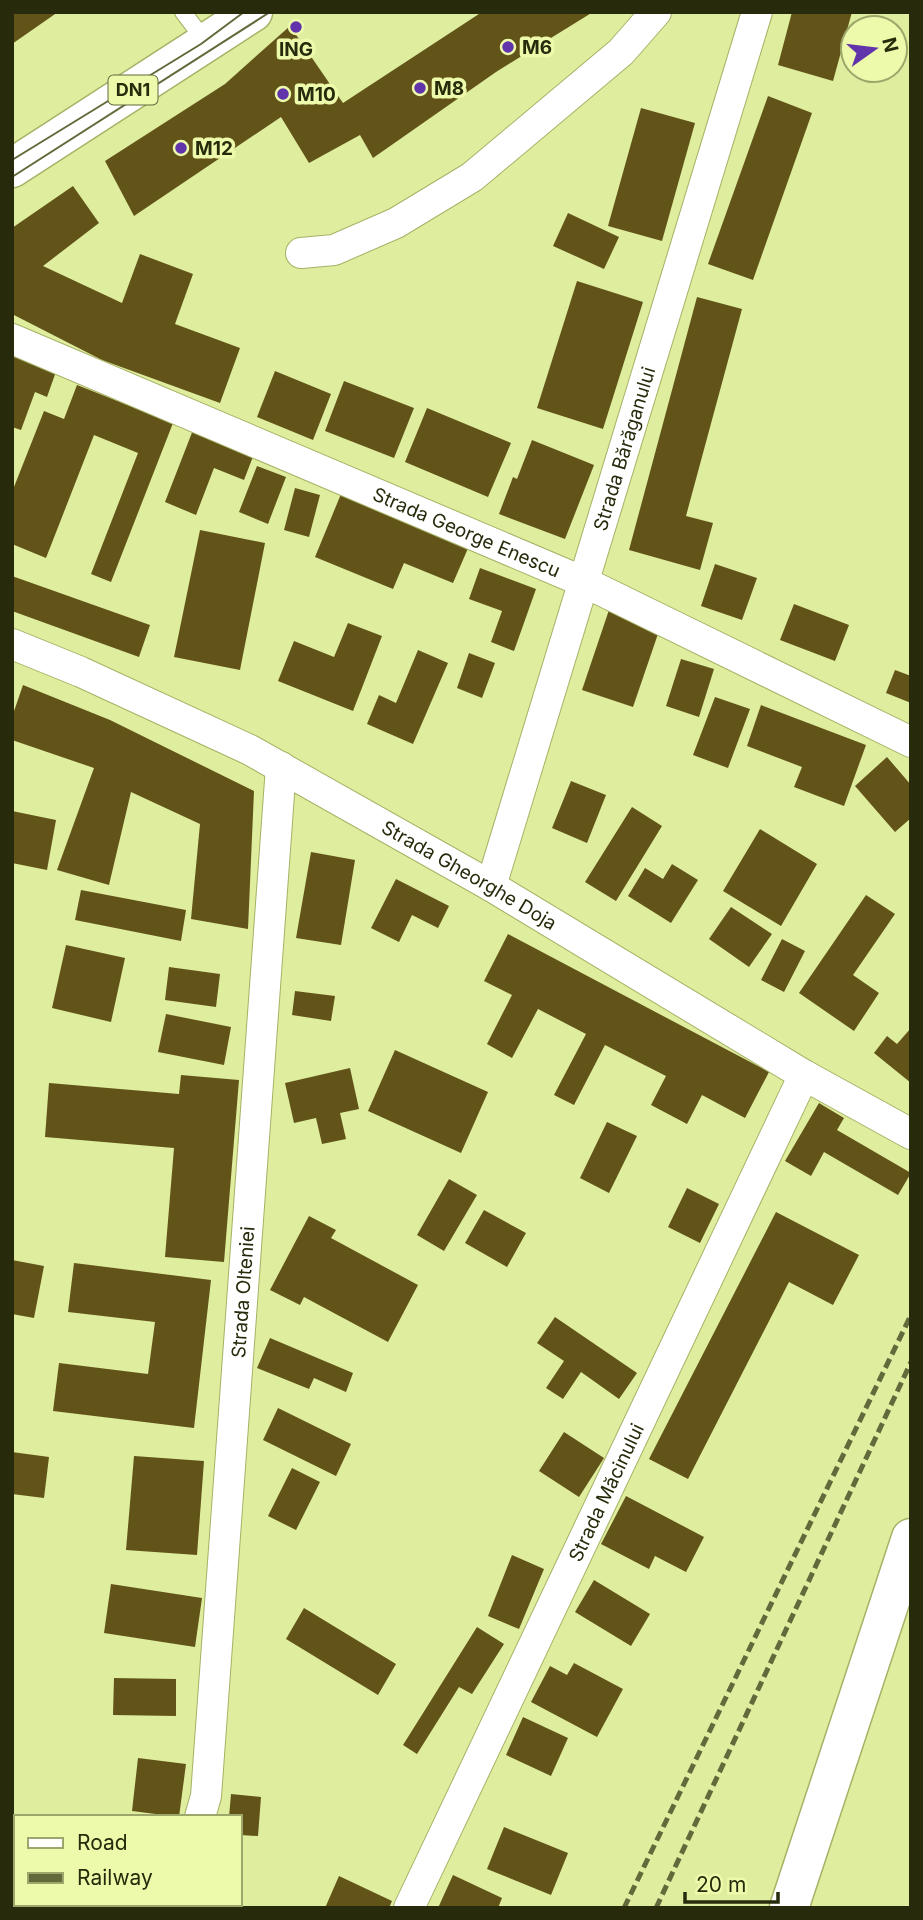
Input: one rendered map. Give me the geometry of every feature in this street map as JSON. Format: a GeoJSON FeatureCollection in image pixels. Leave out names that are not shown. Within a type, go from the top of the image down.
{"type":"FeatureCollection","features":[{"type":"Feature","properties":{"kind":"main road","name":"DN1"},"geometry":{"type":"LineString","coordinates":[[12,168],[68,134],[194,27],[253,12]]}},
{"type":"Feature","properties":{"kind":"main road"},"geometry":{"type":"LineString","coordinates":[[789,1908],[911,1538]]}},
{"type":"Feature","properties":{"kind":"street"},"geometry":{"type":"LineString","coordinates":[[301,253],[334,250],[396,223],[472,177],[621,52],[656,12]]}},
{"type":"Feature","properties":{"kind":"street","name":"Strada Bărăganului"},"geometry":{"type":"LineString","coordinates":[[491,886],[757,12]]}},
{"type":"Feature","properties":{"kind":"street","name":"Strada George Enescu"},"geometry":{"type":"LineString","coordinates":[[12,339],[584,582],[911,742]]}},
{"type":"Feature","properties":{"kind":"street","name":"Strada Gheorghe Doja"},"geometry":{"type":"LineString","coordinates":[[12,644],[195,724],[281,768],[491,886],[804,1075],[911,1134]]}},
{"type":"Feature","properties":{"kind":"street","name":"Strada Olteniei"},"geometry":{"type":"LineString","coordinates":[[201,1815],[206,1796],[281,768]]}},
{"type":"Feature","properties":{"kind":"street","name":"Strada Măcinului"},"geometry":{"type":"LineString","coordinates":[[409,1908],[804,1075]]}},
{"type":"Feature","properties":{"kind":"building"},"geometry":{"type":"Polygon","coordinates":[[[12,12],[58,12],[12,44],[12,12]]]}},
{"type":"Feature","properties":{"kind":"building"},"geometry":{"type":"Polygon","coordinates":[[[482,12],[593,12],[496,72],[373,158],[360,135],[309,163],[281,117],[134,216],[105,161],[225,84],[290,26],[343,103],[482,12]]]}},
{"type":"Feature","properties":{"kind":"building"},"geometry":{"type":"Polygon","coordinates":[[[792,12],[852,12],[839,14],[839,59],[833,81],[778,65],[792,12]]]}},
{"type":"Feature","properties":{"kind":"building"},"geometry":{"type":"Polygon","coordinates":[[[768,96],[812,113],[753,280],[708,264],[768,96]]]}},
{"type":"Feature","properties":{"kind":"building"},"geometry":{"type":"Polygon","coordinates":[[[641,108],[695,123],[662,241],[608,226],[641,108]]]}},
{"type":"Feature","properties":{"kind":"building"},"geometry":{"type":"Polygon","coordinates":[[[73,186],[99,223],[43,266],[122,303],[140,254],[193,274],[175,324],[240,348],[220,403],[102,360],[12,314],[12,228],[73,186]]]}},
{"type":"Feature","properties":{"kind":"building"},"geometry":{"type":"Polygon","coordinates":[[[568,213],[619,237],[604,269],[553,246],[568,213]]]}},
{"type":"Feature","properties":{"kind":"building"},"geometry":{"type":"Polygon","coordinates":[[[577,281],[643,302],[603,429],[537,408],[577,281]]]}},
{"type":"Feature","properties":{"kind":"building"},"geometry":{"type":"Polygon","coordinates":[[[697,297],[742,309],[686,516],[713,523],[700,570],[629,550],[697,297]]]}},
{"type":"Feature","properties":{"kind":"building"},"geometry":{"type":"Polygon","coordinates":[[[12,350],[58,366],[47,397],[35,392],[21,430],[12,427],[12,350]]]}},
{"type":"Feature","properties":{"kind":"building"},"geometry":{"type":"Polygon","coordinates":[[[275,371],[331,394],[313,440],[257,417],[275,371]]]}},
{"type":"Feature","properties":{"kind":"building"},"geometry":{"type":"Polygon","coordinates":[[[344,381],[414,408],[394,458],[325,431],[344,381]]]}},
{"type":"Feature","properties":{"kind":"building"},"geometry":{"type":"Polygon","coordinates":[[[77,385],[173,423],[111,582],[91,574],[138,453],[94,435],[46,558],[12,544],[12,492],[44,411],[64,419],[77,385]]]}},
{"type":"Feature","properties":{"kind":"building"},"geometry":{"type":"Polygon","coordinates":[[[427,408],[511,443],[488,497],[405,462],[427,408]]]}},
{"type":"Feature","properties":{"kind":"building"},"geometry":{"type":"Polygon","coordinates":[[[193,430],[254,454],[244,480],[214,468],[196,515],[165,502],[193,430]]]}},
{"type":"Feature","properties":{"kind":"building"},"geometry":{"type":"Polygon","coordinates":[[[532,440],[594,465],[565,539],[499,514],[513,477],[517,479],[532,440]]]}},
{"type":"Feature","properties":{"kind":"building"},"geometry":{"type":"Polygon","coordinates":[[[257,466],[286,477],[268,524],[239,512],[257,466]]]}},
{"type":"Feature","properties":{"kind":"building"},"geometry":{"type":"Polygon","coordinates":[[[295,488],[320,495],[309,537],[284,530],[295,488]]]}},
{"type":"Feature","properties":{"kind":"building"},"geometry":{"type":"Polygon","coordinates":[[[341,494],[469,546],[453,583],[404,563],[393,589],[315,557],[341,494]]]}},
{"type":"Feature","properties":{"kind":"building"},"geometry":{"type":"Polygon","coordinates":[[[200,530],[265,543],[240,670],[174,657],[200,530]]]}},
{"type":"Feature","properties":{"kind":"building"},"geometry":{"type":"Polygon","coordinates":[[[715,564],[757,578],[742,620],[701,606],[715,564]]]}},
{"type":"Feature","properties":{"kind":"building"},"geometry":{"type":"Polygon","coordinates":[[[480,568],[536,589],[514,651],[491,642],[502,611],[469,599],[480,568]]]}},
{"type":"Feature","properties":{"kind":"building"},"geometry":{"type":"Polygon","coordinates":[[[12,576],[150,625],[139,657],[12,611],[12,576]]]}},
{"type":"Feature","properties":{"kind":"building"},"geometry":{"type":"Polygon","coordinates":[[[794,604],[849,625],[835,661],[780,640],[794,604]]]}},
{"type":"Feature","properties":{"kind":"building"},"geometry":{"type":"Polygon","coordinates":[[[609,610],[660,628],[633,707],[582,690],[609,610]]]}},
{"type":"Feature","properties":{"kind":"building"},"geometry":{"type":"Polygon","coordinates":[[[348,623],[382,636],[353,711],[278,681],[294,641],[334,657],[348,623]]]}},
{"type":"Feature","properties":{"kind":"building"},"geometry":{"type":"Polygon","coordinates":[[[418,650],[448,663],[413,744],[367,724],[379,695],[396,703],[418,650]]]}},
{"type":"Feature","properties":{"kind":"building"},"geometry":{"type":"Polygon","coordinates":[[[469,653],[495,663],[482,698],[457,688],[469,653]]]}},
{"type":"Feature","properties":{"kind":"building"},"geometry":{"type":"Polygon","coordinates":[[[681,659],[714,669],[699,717],[666,706],[681,659]]]}},
{"type":"Feature","properties":{"kind":"building"},"geometry":{"type":"Polygon","coordinates":[[[895,670],[911,676],[911,703],[886,693],[895,670]]]}},
{"type":"Feature","properties":{"kind":"building"},"geometry":{"type":"Polygon","coordinates":[[[23,685],[110,720],[254,791],[248,929],[191,919],[200,824],[131,792],[109,885],[57,870],[94,768],[12,740],[12,717],[23,685]]]}},
{"type":"Feature","properties":{"kind":"building"},"geometry":{"type":"Polygon","coordinates":[[[715,697],[750,709],[728,768],[693,755],[715,697]]]}},
{"type":"Feature","properties":{"kind":"building"},"geometry":{"type":"Polygon","coordinates":[[[761,705],[866,745],[844,806],[794,787],[802,767],[747,746],[761,705]]]}},
{"type":"Feature","properties":{"kind":"building"},"geometry":{"type":"Polygon","coordinates":[[[887,757],[911,785],[911,818],[895,832],[855,786],[887,757]]]}},
{"type":"Feature","properties":{"kind":"building"},"geometry":{"type":"Polygon","coordinates":[[[571,781],[606,795],[587,843],[552,828],[571,781]]]}},
{"type":"Feature","properties":{"kind":"building"},"geometry":{"type":"Polygon","coordinates":[[[632,807],[662,826],[616,901],[585,882],[632,807]]]}},
{"type":"Feature","properties":{"kind":"building"},"geometry":{"type":"Polygon","coordinates":[[[12,811],[56,820],[47,870],[12,863],[12,811]]]}},
{"type":"Feature","properties":{"kind":"building"},"geometry":{"type":"Polygon","coordinates":[[[760,829],[817,864],[781,926],[723,891],[760,829]]]}},
{"type":"Feature","properties":{"kind":"building"},"geometry":{"type":"Polygon","coordinates":[[[311,852],[355,860],[341,945],[296,938],[311,852]]]}},
{"type":"Feature","properties":{"kind":"building"},"geometry":{"type":"Polygon","coordinates":[[[672,864],[698,880],[671,923],[628,896],[645,868],[663,879],[672,864]]]}},
{"type":"Feature","properties":{"kind":"building"},"geometry":{"type":"Polygon","coordinates":[[[396,879],[449,906],[438,928],[412,915],[399,942],[371,928],[396,879]]]}},
{"type":"Feature","properties":{"kind":"building"},"geometry":{"type":"Polygon","coordinates":[[[81,890],[186,910],[181,941],[75,920],[81,890]]]}},
{"type":"Feature","properties":{"kind":"building"},"geometry":{"type":"Polygon","coordinates":[[[866,895],[895,914],[853,975],[879,993],[854,1031],[799,993],[866,895]]]}},
{"type":"Feature","properties":{"kind":"building"},"geometry":{"type":"Polygon","coordinates":[[[731,907],[772,934],[749,967],[709,939],[731,907]]]}},
{"type":"Feature","properties":{"kind":"building"},"geometry":{"type":"Polygon","coordinates":[[[508,934],[769,1072],[745,1118],[702,1095],[687,1124],[651,1105],[666,1076],[605,1045],[574,1105],[554,1095],[586,1034],[538,1009],[512,1058],[487,1044],[512,995],[484,981],[508,934]]]}},
{"type":"Feature","properties":{"kind":"building"},"geometry":{"type":"Polygon","coordinates":[[[782,939],[805,951],[784,992],[761,980],[782,939]]]}},
{"type":"Feature","properties":{"kind":"building"},"geometry":{"type":"Polygon","coordinates":[[[66,945],[125,958],[111,1022],[52,1008],[66,945]]]}},
{"type":"Feature","properties":{"kind":"building"},"geometry":{"type":"Polygon","coordinates":[[[169,967],[220,974],[216,1007],[165,1000],[169,967]]]}},
{"type":"Feature","properties":{"kind":"building"},"geometry":{"type":"Polygon","coordinates":[[[295,991],[335,996],[331,1021],[292,1015],[295,991]]]}},
{"type":"Feature","properties":{"kind":"building"},"geometry":{"type":"Polygon","coordinates":[[[166,1014],[231,1027],[224,1065],[158,1052],[166,1014]]]}},
{"type":"Feature","properties":{"kind":"building"},"geometry":{"type":"Polygon","coordinates":[[[911,1028],[911,1083],[874,1053],[887,1036],[897,1044],[911,1028]]]}},
{"type":"Feature","properties":{"kind":"building"},"geometry":{"type":"Polygon","coordinates":[[[395,1050],[488,1092],[461,1153],[368,1111],[395,1050]]]}},
{"type":"Feature","properties":{"kind":"building"},"geometry":{"type":"Polygon","coordinates":[[[350,1068],[359,1109],[340,1113],[346,1139],[322,1144],[316,1118],[294,1123],[285,1083],[350,1068]]]}},
{"type":"Feature","properties":{"kind":"building"},"geometry":{"type":"Polygon","coordinates":[[[181,1075],[239,1080],[224,1262],[165,1257],[174,1148],[45,1137],[49,1083],[179,1094],[181,1075]]]}},
{"type":"Feature","properties":{"kind":"building"},"geometry":{"type":"Polygon","coordinates":[[[819,1103],[844,1118],[837,1130],[911,1173],[898,1195],[824,1152],[811,1176],[785,1161],[819,1103]]]}},
{"type":"Feature","properties":{"kind":"building"},"geometry":{"type":"Polygon","coordinates":[[[607,1122],[637,1136],[609,1193],[580,1178],[607,1122]]]}},
{"type":"Feature","properties":{"kind":"building"},"geometry":{"type":"Polygon","coordinates":[[[449,1179],[477,1195],[444,1251],[417,1235],[449,1179]]]}},
{"type":"Feature","properties":{"kind":"building"},"geometry":{"type":"Polygon","coordinates":[[[687,1188],[719,1204],[700,1243],[668,1227],[687,1188]]]}},
{"type":"Feature","properties":{"kind":"building"},"geometry":{"type":"Polygon","coordinates":[[[484,1210],[526,1233],[507,1267],[465,1243],[484,1210]]]}},
{"type":"Feature","properties":{"kind":"building"},"geometry":{"type":"Polygon","coordinates":[[[776,1212],[859,1255],[833,1305],[789,1282],[688,1479],[649,1459],[776,1212]]]}},
{"type":"Feature","properties":{"kind":"building"},"geometry":{"type":"Polygon","coordinates":[[[309,1216],[336,1230],[331,1238],[418,1285],[388,1342],[304,1297],[300,1305],[270,1290],[309,1216]]]}},
{"type":"Feature","properties":{"kind":"building"},"geometry":{"type":"Polygon","coordinates":[[[12,1260],[44,1266],[34,1318],[12,1314],[12,1260]]]}},
{"type":"Feature","properties":{"kind":"building"},"geometry":{"type":"Polygon","coordinates":[[[74,1263],[211,1280],[194,1428],[53,1411],[59,1363],[148,1374],[155,1322],[68,1312],[74,1263]]]}},
{"type":"Feature","properties":{"kind":"building"},"geometry":{"type":"Polygon","coordinates":[[[555,1317],[637,1373],[619,1399],[581,1372],[563,1399],[546,1388],[564,1361],[537,1343],[555,1317]]]}},
{"type":"Feature","properties":{"kind":"building"},"geometry":{"type":"Polygon","coordinates":[[[270,1338],[353,1373],[346,1392],[314,1378],[309,1389],[257,1368],[270,1338]]]}},
{"type":"Feature","properties":{"kind":"building"},"geometry":{"type":"Polygon","coordinates":[[[278,1408],[351,1444],[336,1476],[263,1440],[278,1408]]]}},
{"type":"Feature","properties":{"kind":"building"},"geometry":{"type":"Polygon","coordinates":[[[564,1432],[604,1458],[579,1497],[539,1471],[564,1432]]]}},
{"type":"Feature","properties":{"kind":"building"},"geometry":{"type":"Polygon","coordinates":[[[12,1452],[49,1457],[44,1498],[12,1494],[12,1452]]]}},
{"type":"Feature","properties":{"kind":"building"},"geometry":{"type":"Polygon","coordinates":[[[134,1456],[204,1461],[197,1555],[126,1550],[134,1456]]]}},
{"type":"Feature","properties":{"kind":"building"},"geometry":{"type":"Polygon","coordinates":[[[292,1468],[320,1482],[296,1530],[268,1516],[292,1468]]]}},
{"type":"Feature","properties":{"kind":"building"},"geometry":{"type":"Polygon","coordinates":[[[626,1496],[704,1537],[686,1572],[655,1556],[649,1569],[601,1544],[626,1496]]]}},
{"type":"Feature","properties":{"kind":"building"},"geometry":{"type":"Polygon","coordinates":[[[512,1555],[544,1569],[519,1629],[488,1616],[512,1555]]]}},
{"type":"Feature","properties":{"kind":"building"},"geometry":{"type":"Polygon","coordinates":[[[594,1580],[650,1614],[631,1646],[575,1612],[594,1580]]]}},
{"type":"Feature","properties":{"kind":"building"},"geometry":{"type":"Polygon","coordinates":[[[111,1584],[202,1598],[195,1647],[104,1633],[111,1584]]]}},
{"type":"Feature","properties":{"kind":"building"},"geometry":{"type":"Polygon","coordinates":[[[304,1608],[396,1664],[378,1695],[286,1639],[304,1608]]]}},
{"type":"Feature","properties":{"kind":"building"},"geometry":{"type":"Polygon","coordinates":[[[477,1627],[504,1644],[472,1694],[459,1687],[417,1754],[403,1745],[477,1627]]]}},
{"type":"Feature","properties":{"kind":"building"},"geometry":{"type":"Polygon","coordinates":[[[574,1663],[623,1689],[597,1737],[531,1702],[550,1666],[567,1675],[574,1663]]]}},
{"type":"Feature","properties":{"kind":"building"},"geometry":{"type":"Polygon","coordinates":[[[114,1678],[176,1679],[176,1716],[113,1715],[114,1678]]]}},
{"type":"Feature","properties":{"kind":"building"},"geometry":{"type":"Polygon","coordinates":[[[523,1717],[568,1738],[551,1776],[506,1755],[523,1717]]]}},
{"type":"Feature","properties":{"kind":"building"},"geometry":{"type":"Polygon","coordinates":[[[138,1758],[186,1764],[179,1815],[132,1811],[138,1758]]]}},
{"type":"Feature","properties":{"kind":"building"},"geometry":{"type":"Polygon","coordinates":[[[231,1794],[261,1797],[258,1836],[242,1835],[242,1815],[229,1815],[231,1794]]]}},
{"type":"Feature","properties":{"kind":"building"},"geometry":{"type":"Polygon","coordinates":[[[12,1819],[14,1819],[14,1864],[12,1819]]]}},
{"type":"Feature","properties":{"kind":"building"},"geometry":{"type":"Polygon","coordinates":[[[504,1827],[568,1853],[551,1895],[487,1869],[504,1827]]]}},
{"type":"Feature","properties":{"kind":"building"},"geometry":{"type":"Polygon","coordinates":[[[453,1875],[502,1898],[498,1908],[438,1908],[453,1875]]]}},
{"type":"Feature","properties":{"kind":"building"},"geometry":{"type":"Polygon","coordinates":[[[339,1876],[392,1901],[389,1908],[325,1908],[339,1876]]]}},
{"type":"Feature","properties":{"kind":"building"},"geometry":{"type":"Polygon","coordinates":[[[121,1906],[151,1906],[151,1908],[121,1906]]]}},
{"type":"Feature","properties":{"kind":"tram line"},"geometry":{"type":"LineString","coordinates":[[12,160],[201,44],[244,12]]}},
{"type":"Feature","properties":{"kind":"tram line"},"geometry":{"type":"LineString","coordinates":[[12,177],[270,12]]}},
{"type":"Feature","properties":{"kind":"railway"},"geometry":{"type":"LineString","coordinates":[[624,1908],[911,1315]]}},
{"type":"Feature","properties":{"kind":"railway"},"geometry":{"type":"LineString","coordinates":[[656,1908],[911,1362]]}},
{"type":"Feature","properties":{"kind":"place","name":"ING"},"geometry":{"type":"Point","coordinates":[296,27]}},
{"type":"Feature","properties":{"kind":"place","name":"M6"},"geometry":{"type":"Point","coordinates":[508,47]}},
{"type":"Feature","properties":{"kind":"place","name":"M8"},"geometry":{"type":"Point","coordinates":[420,88]}},
{"type":"Feature","properties":{"kind":"place","name":"M10"},"geometry":{"type":"Point","coordinates":[283,94]}},
{"type":"Feature","properties":{"kind":"place","name":"M12"},"geometry":{"type":"Point","coordinates":[181,148]}}]}
